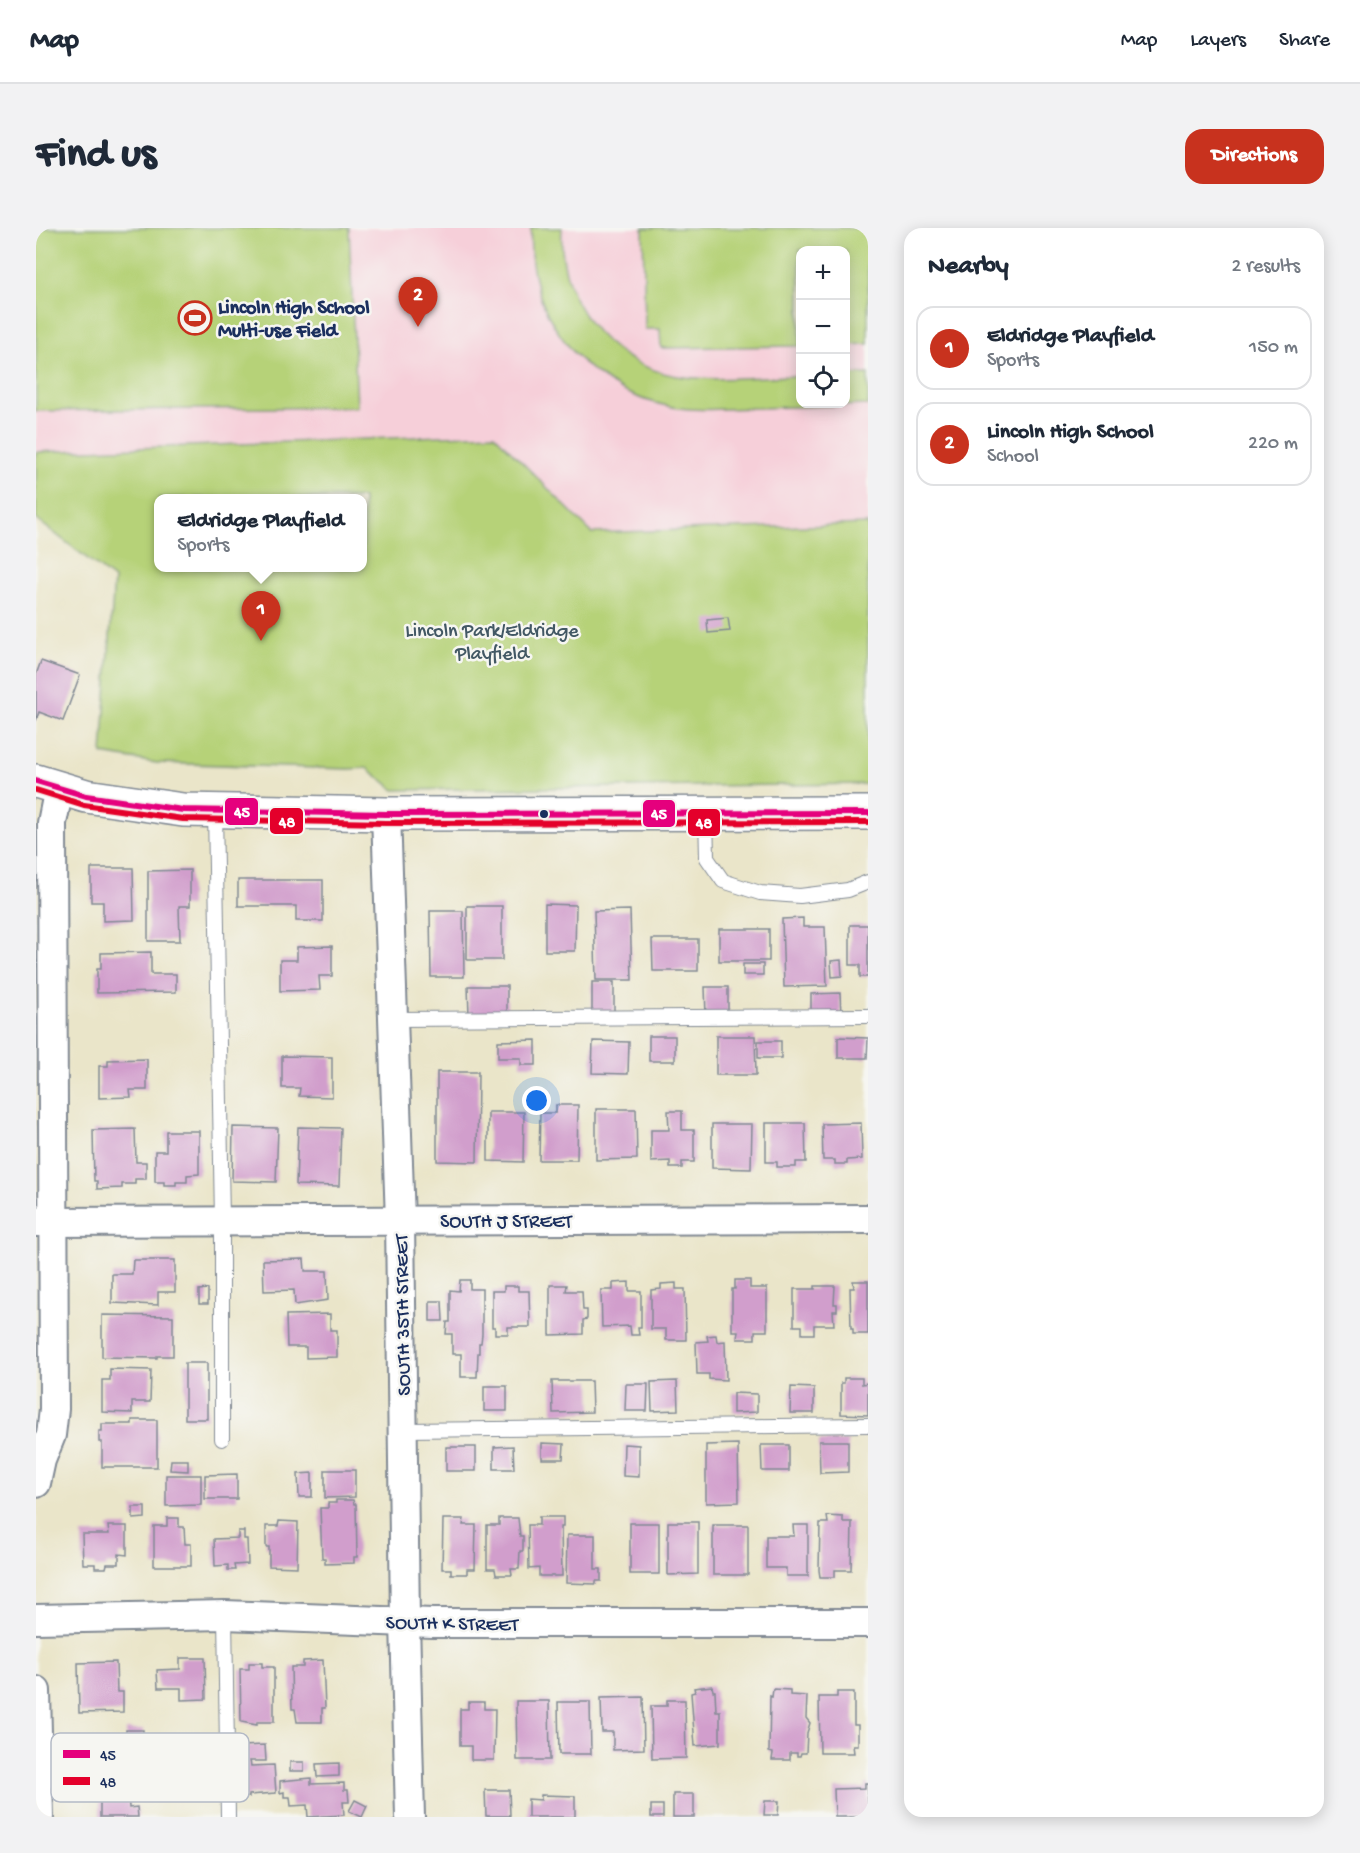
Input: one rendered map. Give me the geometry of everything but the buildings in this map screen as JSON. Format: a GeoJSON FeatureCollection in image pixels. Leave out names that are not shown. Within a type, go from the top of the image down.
{"type":"FeatureCollection","features":[{"type":"Feature","properties":{"kind":"main road"},"geometry":{"type":"LineString","coordinates":[[47,784],[86,796],[183,810],[386,814],[868,813]]}},
{"type":"Feature","properties":{"kind":"street"},"geometry":{"type":"LineString","coordinates":[[36,1483],[53,1425],[55,1390],[44,1222],[52,823],[47,784]]}},
{"type":"Feature","properties":{"kind":"street","name":"SOUTH 35TH STREET"},"geometry":{"type":"LineString","coordinates":[[386,814],[399,1221],[410,1817]]}},
{"type":"Feature","properties":{"kind":"street","name":"SOUTH J STREET"},"geometry":{"type":"LineString","coordinates":[[44,1222],[868,1219]]}},
{"type":"Feature","properties":{"kind":"street","name":"SOUTH K STREET"},"geometry":{"type":"LineString","coordinates":[[36,1619],[225,1615],[433,1623],[868,1623]]}},
{"type":"Feature","properties":{"kind":"street"},"geometry":{"type":"LineString","coordinates":[[36,1691],[39,1817]]}},
{"type":"Feature","properties":{"kind":"lane"},"geometry":{"type":"LineString","coordinates":[[215,810],[222,1221],[222,1440]]}},
{"type":"Feature","properties":{"kind":"lane"},"geometry":{"type":"LineString","coordinates":[[706,813],[707,858],[723,881],[760,893],[800,896],[848,890],[868,882]]}},
{"type":"Feature","properties":{"kind":"lane"},"geometry":{"type":"LineString","coordinates":[[393,1019],[868,1016]]}},
{"type":"Feature","properties":{"kind":"lane"},"geometry":{"type":"LineString","coordinates":[[404,1430],[868,1425]]}},
{"type":"Feature","properties":{"kind":"lane"},"geometry":{"type":"LineString","coordinates":[[225,1615],[227,1733]]}},
{"type":"Feature","properties":{"kind":"lane"},"geometry":{"type":"LineString","coordinates":[[228,1802],[228,1817]]}},
{"type":"Feature","properties":{"kind":"shaded area"},"geometry":{"type":"Polygon","coordinates":[[[36,228],[868,228],[868,524],[592,533],[494,434],[36,452],[36,228]]]}},
{"type":"Feature","properties":{"kind":"green space","name":"Lincoln High School Multi-use Field"},"geometry":{"type":"Polygon","coordinates":[[[36,228],[349,228],[357,407],[36,411],[36,228]]]}},
{"type":"Feature","properties":{"kind":"green space"},"geometry":{"type":"Polygon","coordinates":[[[531,228],[562,228],[563,254],[568,279],[577,303],[608,343],[628,358],[651,369],[691,378],[796,376],[796,407],[716,409],[672,407],[640,398],[611,384],[573,352],[547,314],[533,272],[531,228]]]}},
{"type":"Feature","properties":{"kind":"green space"},"geometry":{"type":"Polygon","coordinates":[[[643,228],[868,228],[868,344],[850,345],[850,246],[796,246],[796,346],[661,348],[660,329],[645,329],[643,228]]]}},
{"type":"Feature","properties":{"kind":"green space"},"geometry":{"type":"Polygon","coordinates":[[[868,374],[868,405],[850,405],[850,375],[868,374]]]}},
{"type":"Feature","properties":{"kind":"green space","name":"Lincoln Park/Eldridge Playfield"},"geometry":{"type":"Polygon","coordinates":[[[494,434],[592,533],[868,524],[868,784],[395,790],[367,768],[157,763],[102,754],[114,579],[36,519],[36,452],[494,434]]]}},
{"type":"Feature","properties":{"kind":"transit line","name":"45"},"geometry":{"type":"LineString","coordinates":[[36,781],[86,796],[183,810],[386,814],[868,813]]}},
{"type":"Feature","properties":{"kind":"transit line","name":"48"},"geometry":{"type":"LineString","coordinates":[[36,790],[84,805],[183,819],[386,823],[868,822]]}},
{"type":"Feature","properties":{"kind":"place","name":"Lincoln High School Multi-use Field"},"geometry":{"type":"Point","coordinates":[195,318]}},
{"type":"Feature","properties":{"kind":"place","name":"Lincoln High School"},"geometry":{"type":"Point","coordinates":[418,327]}},
{"type":"Feature","properties":{"kind":"place","name":"Eldridge Playfield"},"geometry":{"type":"Point","coordinates":[261,641]}}]}
